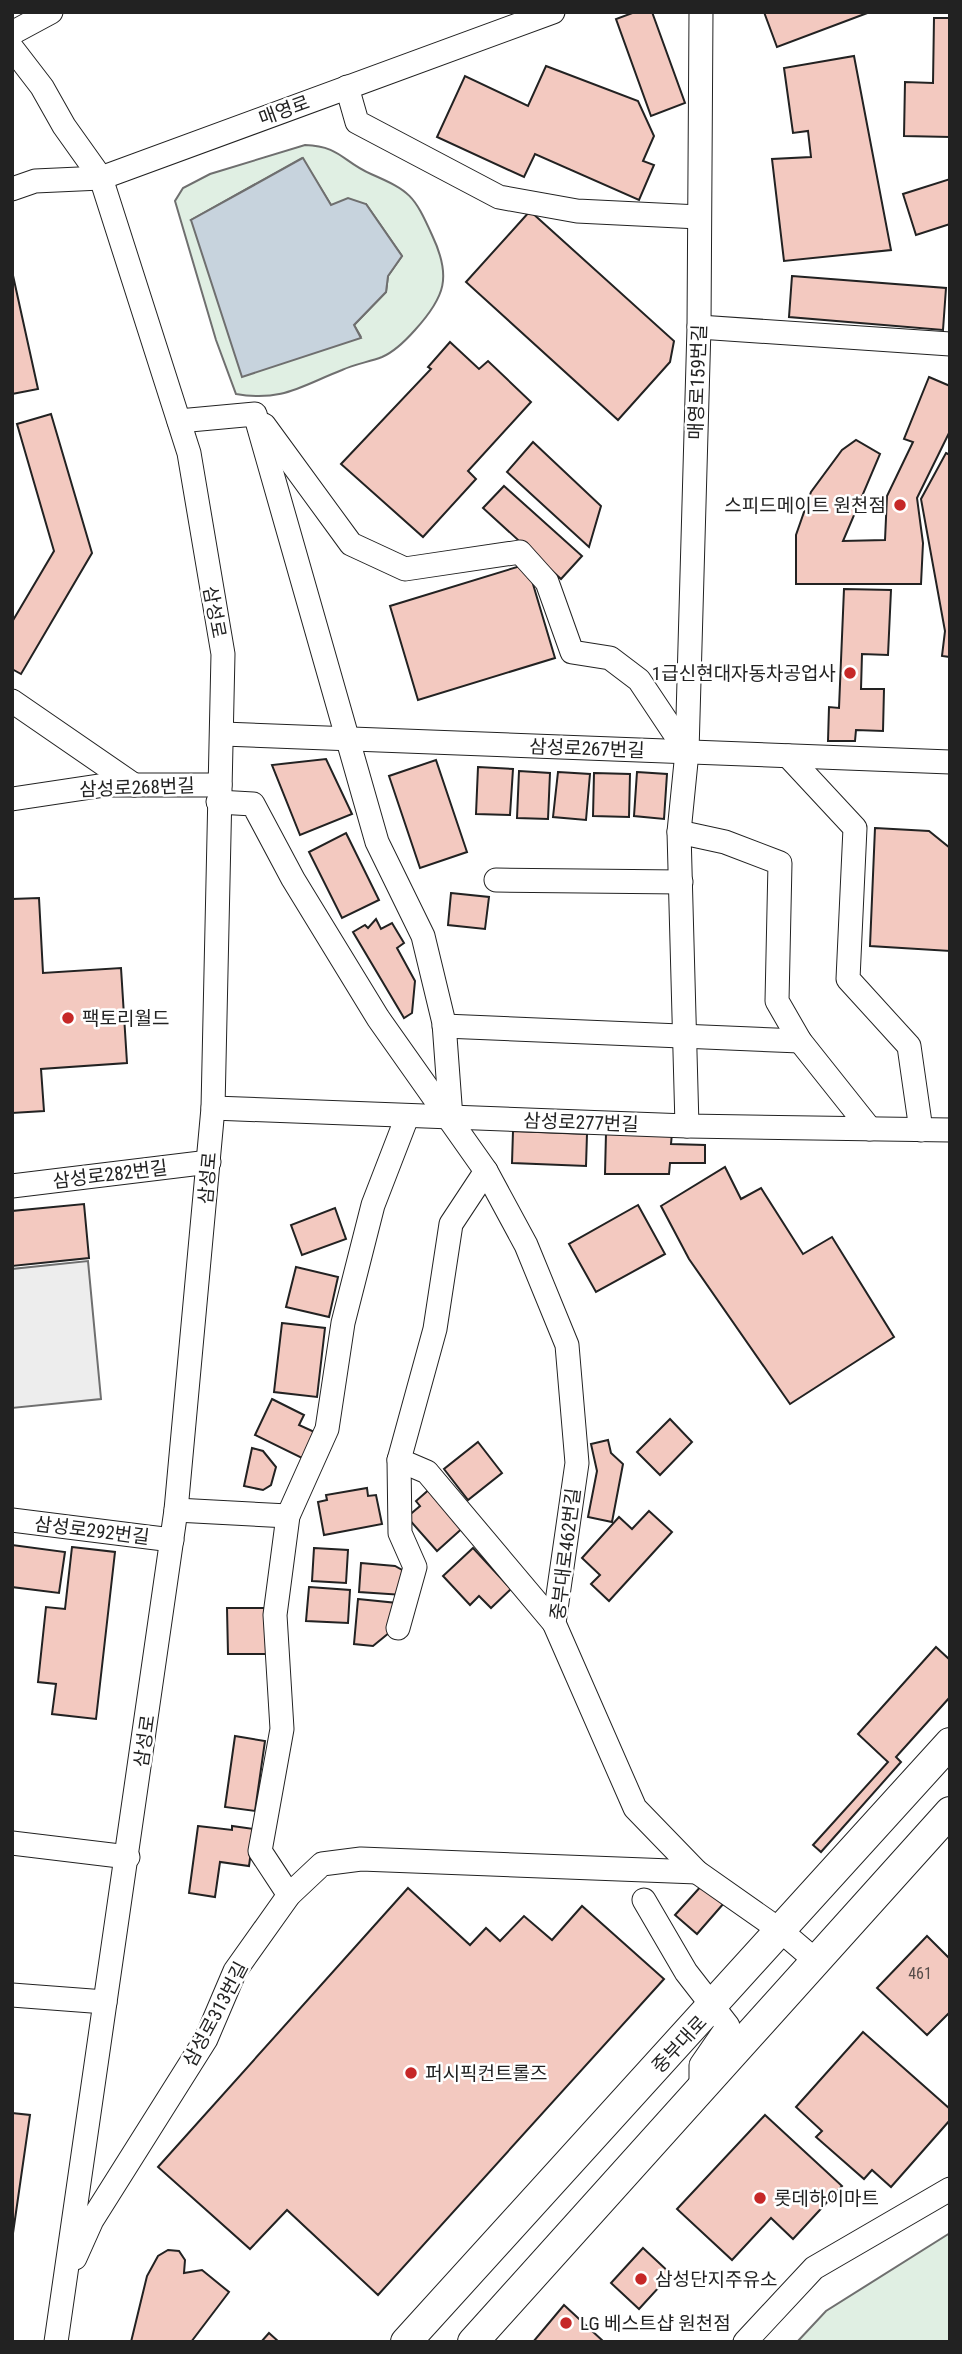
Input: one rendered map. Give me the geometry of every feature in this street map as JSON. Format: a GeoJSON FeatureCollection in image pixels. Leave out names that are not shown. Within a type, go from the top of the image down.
{"type":"FeatureCollection","features":[{"type":"Feature","properties":{"kind":"main road","name":"중부대로"},"geometry":{"type":"LineString","coordinates":[[406,2342],[950,1743]]}},
{"type":"Feature","properties":{"kind":"main road"},"geometry":{"type":"LineString","coordinates":[[473,2342],[950,1812]]}},
{"type":"Feature","properties":{"kind":"street"},"geometry":{"type":"LineString","coordinates":[[12,33],[51,12]]}},
{"type":"Feature","properties":{"kind":"street","name":"매영로"},"geometry":{"type":"LineString","coordinates":[[12,190],[35,181],[101,178],[553,12]]}},
{"type":"Feature","properties":{"kind":"street","name":"매영로159번길"},"geometry":{"type":"LineString","coordinates":[[687,1126],[679,831],[687,752],[699,327],[701,12]]}},
{"type":"Feature","properties":{"kind":"street","name":"삼성로"},"geometry":{"type":"LineString","coordinates":[[12,48],[43,87],[64,126],[101,178],[189,453],[223,654],[213,1108],[176,1510],[56,2342]]}},
{"type":"Feature","properties":{"kind":"street"},"geometry":{"type":"LineString","coordinates":[[346,87],[357,122],[499,197],[577,211],[699,217]]}},
{"type":"Feature","properties":{"kind":"street"},"geometry":{"type":"LineString","coordinates":[[699,327],[950,344]]}},
{"type":"Feature","properties":{"kind":"street"},"geometry":{"type":"LineString","coordinates":[[179,421],[255,414]]}},
{"type":"Feature","properties":{"kind":"street"},"geometry":{"type":"LineString","coordinates":[[255,414],[351,544],[405,569],[520,552],[547,582],[572,652],[610,659],[639,680],[687,752]]}},
{"type":"Feature","properties":{"kind":"street"},"geometry":{"type":"LineString","coordinates":[[255,414],[377,842],[423,936],[444,1026],[452,1118]]}},
{"type":"Feature","properties":{"kind":"street"},"geometry":{"type":"LineString","coordinates":[[12,701],[134,785]]}},
{"type":"Feature","properties":{"kind":"street","name":"삼성로267번길"},"geometry":{"type":"LineString","coordinates":[[223,734],[950,762]]}},
{"type":"Feature","properties":{"kind":"street"},"geometry":{"type":"LineString","coordinates":[[788,756],[855,828],[848,979],[909,1046],[921,1130]]}},
{"type":"Feature","properties":{"kind":"street","name":"삼성로268번길"},"geometry":{"type":"LineString","coordinates":[[12,799],[105,785],[134,785],[219,793],[253,804],[293,879],[378,1018],[452,1118]]}},
{"type":"Feature","properties":{"kind":"street"},"geometry":{"type":"LineString","coordinates":[[679,831],[725,842],[780,863],[777,1001],[800,1041],[870,1129]]}},
{"type":"Feature","properties":{"kind":"street"},"geometry":{"type":"LineString","coordinates":[[496,880],[681,882]]}},
{"type":"Feature","properties":{"kind":"street"},"geometry":{"type":"LineString","coordinates":[[444,1026],[800,1041]]}},
{"type":"Feature","properties":{"kind":"street","name":"삼성로277번길"},"geometry":{"type":"LineString","coordinates":[[213,1108],[687,1126],[950,1130]]}},
{"type":"Feature","properties":{"kind":"street"},"geometry":{"type":"LineString","coordinates":[[289,1895],[260,1851],[282,1729],[275,1615],[288,1516],[327,1429],[343,1323],[369,1218],[407,1117]]}},
{"type":"Feature","properties":{"kind":"street","name":"중부대로462번길"},"geometry":{"type":"LineString","coordinates":[[452,1118],[486,1171],[526,1245],[567,1345],[577,1463],[554,1623],[635,1808],[697,1872],[781,1931],[815,1960]]}},
{"type":"Feature","properties":{"kind":"street","name":"삼성로282번길"},"geometry":{"type":"LineString","coordinates":[[12,1186],[209,1162]]}},
{"type":"Feature","properties":{"kind":"street"},"geometry":{"type":"LineString","coordinates":[[398,1628],[415,1567],[400,1533],[399,1460],[435,1329],[451,1224],[486,1171]]}},
{"type":"Feature","properties":{"kind":"street"},"geometry":{"type":"LineString","coordinates":[[399,1460],[427,1472],[554,1623]]}},
{"type":"Feature","properties":{"kind":"street"},"geometry":{"type":"LineString","coordinates":[[176,1510],[288,1516]]}},
{"type":"Feature","properties":{"kind":"street","name":"삼성로292번길"},"geometry":{"type":"LineString","coordinates":[[12,1520],[172,1540]]}},
{"type":"Feature","properties":{"kind":"street"},"geometry":{"type":"LineString","coordinates":[[12,1843],[128,1857]]}},
{"type":"Feature","properties":{"kind":"street","name":"삼성로313번길"},"geometry":{"type":"LineString","coordinates":[[63,2283],[92,2220],[206,2039],[235,1971],[289,1895],[322,1864],[361,1859],[697,1872]]}},
{"type":"Feature","properties":{"kind":"street"},"geometry":{"type":"LineString","coordinates":[[644,1900],[686,1972],[728,2026],[701,2065],[701,2086]]}},
{"type":"Feature","properties":{"kind":"street"},"geometry":{"type":"LineString","coordinates":[[12,1995],[105,2002]]}},
{"type":"Feature","properties":{"kind":"street"},"geometry":{"type":"LineString","coordinates":[[745,2342],[814,2267],[950,2189]]}},
{"type":"Feature","properties":{"kind":"green space"},"geometry":{"type":"Polygon","coordinates":[[[305,145],[334,151],[403,190],[415,203],[426,222],[442,263],[439,297],[425,318],[404,341],[382,357],[291,391],[266,396],[236,394],[216,340],[175,201],[183,188],[210,174],[305,145]],[[302,158],[191,220],[361,337],[354,325],[386,292],[388,276],[402,256],[366,204],[331,205],[302,158]]]}},
{"type":"Feature","properties":{"kind":"green space"},"geometry":{"type":"Polygon","coordinates":[[[950,2233],[950,2342],[797,2342],[826,2311],[950,2233]]]}},
{"type":"Feature","properties":{"kind":"shaded area"},"geometry":{"type":"Polygon","coordinates":[[[303,158],[331,205],[348,198],[366,204],[402,256],[388,276],[386,292],[354,325],[361,338],[242,377],[191,220],[303,158]]]}},
{"type":"Feature","properties":{"kind":"shaded area"},"geometry":{"type":"Polygon","coordinates":[[[88,1261],[101,1399],[12,1408],[12,1269],[88,1261]]]}},
{"type":"Feature","properties":{"kind":"building"},"geometry":{"type":"Polygon","coordinates":[[[635,12],[652,12],[685,103],[651,116],[616,19],[635,12]]]}},
{"type":"Feature","properties":{"kind":"building"},"geometry":{"type":"Polygon","coordinates":[[[764,12],[870,12],[777,47],[764,12]]]}},
{"type":"Feature","properties":{"kind":"building"},"geometry":{"type":"Polygon","coordinates":[[[934,18],[950,18],[950,137],[904,136],[905,82],[933,83],[934,18]]]}},
{"type":"Feature","properties":{"kind":"building"},"geometry":{"type":"Polygon","coordinates":[[[854,56],[891,250],[784,261],[772,159],[811,157],[808,131],[793,133],[784,68],[854,56]]]}},
{"type":"Feature","properties":{"kind":"building"},"geometry":{"type":"Polygon","coordinates":[[[546,66],[638,101],[654,136],[643,161],[654,165],[639,200],[535,154],[524,177],[437,137],[465,76],[528,106],[546,66]]]}},
{"type":"Feature","properties":{"kind":"building"},"geometry":{"type":"Polygon","coordinates":[[[950,179],[950,224],[916,235],[903,194],[950,179]]]}},
{"type":"Feature","properties":{"kind":"building"},"geometry":{"type":"Polygon","coordinates":[[[530,211],[674,341],[670,362],[618,420],[466,282],[530,211]]]}},
{"type":"Feature","properties":{"kind":"building"},"geometry":{"type":"Polygon","coordinates":[[[12,271],[38,389],[12,394],[12,271]]]}},
{"type":"Feature","properties":{"kind":"building"},"geometry":{"type":"Polygon","coordinates":[[[792,276],[946,288],[943,330],[789,317],[792,276]]]}},
{"type":"Feature","properties":{"kind":"building"},"geometry":{"type":"Polygon","coordinates":[[[450,342],[479,369],[488,361],[531,402],[468,471],[476,479],[423,537],[341,464],[431,369],[428,367],[450,342]]]}},
{"type":"Feature","properties":{"kind":"building"},"geometry":{"type":"Polygon","coordinates":[[[929,377],[950,386],[950,431],[917,498],[923,543],[921,584],[796,584],[796,535],[811,492],[842,450],[856,440],[880,454],[843,541],[885,540],[887,496],[913,442],[904,439],[929,377]]]}},
{"type":"Feature","properties":{"kind":"building"},"geometry":{"type":"Polygon","coordinates":[[[51,414],[92,553],[21,674],[12,669],[12,622],[54,551],[17,424],[51,414]]]}},
{"type":"Feature","properties":{"kind":"building"},"geometry":{"type":"Polygon","coordinates":[[[533,442],[601,506],[589,547],[507,472],[533,442]]]}},
{"type":"Feature","properties":{"kind":"building"},"geometry":{"type":"Polygon","coordinates":[[[946,453],[950,455],[950,657],[942,656],[945,631],[921,499],[946,453]]]}},
{"type":"Feature","properties":{"kind":"building"},"geometry":{"type":"Polygon","coordinates":[[[504,486],[582,556],[561,579],[483,508],[504,486]]]}},
{"type":"Feature","properties":{"kind":"building"},"geometry":{"type":"Polygon","coordinates":[[[527,564],[555,658],[418,700],[390,606],[527,564]]]}},
{"type":"Feature","properties":{"kind":"building"},"geometry":{"type":"Polygon","coordinates":[[[844,589],[891,590],[888,655],[862,654],[861,689],[884,689],[883,731],[856,730],[855,741],[828,741],[829,707],[839,708],[844,589]]]}},
{"type":"Feature","properties":{"kind":"building"},"geometry":{"type":"Polygon","coordinates":[[[326,759],[352,814],[300,835],[272,765],[326,759]]]}},
{"type":"Feature","properties":{"kind":"building"},"geometry":{"type":"Polygon","coordinates":[[[436,760],[467,852],[420,868],[389,776],[436,760]]]}},
{"type":"Feature","properties":{"kind":"building"},"geometry":{"type":"Polygon","coordinates":[[[478,767],[513,769],[510,815],[476,814],[478,767]]]}},
{"type":"Feature","properties":{"kind":"building"},"geometry":{"type":"Polygon","coordinates":[[[519,771],[550,773],[548,819],[517,818],[519,771]]]}},
{"type":"Feature","properties":{"kind":"building"},"geometry":{"type":"Polygon","coordinates":[[[558,772],[590,774],[586,820],[553,817],[558,772]]]}},
{"type":"Feature","properties":{"kind":"building"},"geometry":{"type":"Polygon","coordinates":[[[637,772],[667,774],[664,819],[634,816],[637,772]]]}},
{"type":"Feature","properties":{"kind":"building"},"geometry":{"type":"Polygon","coordinates":[[[594,773],[630,774],[629,817],[593,816],[594,773]]]}},
{"type":"Feature","properties":{"kind":"building"},"geometry":{"type":"Polygon","coordinates":[[[875,828],[929,831],[950,848],[950,951],[870,946],[875,828]]]}},
{"type":"Feature","properties":{"kind":"building"},"geometry":{"type":"Polygon","coordinates":[[[346,833],[379,900],[342,918],[309,852],[346,833]]]}},
{"type":"Feature","properties":{"kind":"building"},"geometry":{"type":"Polygon","coordinates":[[[451,893],[489,897],[485,929],[448,925],[451,893]]]}},
{"type":"Feature","properties":{"kind":"building","name":"팩토리월드"},"geometry":{"type":"Polygon","coordinates":[[[39,898],[43,973],[121,968],[127,1063],[41,1069],[44,1111],[12,1113],[12,899],[39,898]]]}},
{"type":"Feature","properties":{"kind":"building"},"geometry":{"type":"Polygon","coordinates":[[[376,919],[381,929],[392,923],[404,943],[397,948],[415,981],[412,1013],[404,1018],[353,932],[365,925],[368,928],[376,919]]]}},
{"type":"Feature","properties":{"kind":"building"},"geometry":{"type":"Polygon","coordinates":[[[513,1131],[587,1134],[586,1166],[512,1163],[513,1131]]]}},
{"type":"Feature","properties":{"kind":"building"},"geometry":{"type":"Polygon","coordinates":[[[606,1133],[672,1133],[671,1144],[705,1145],[705,1163],[670,1163],[669,1174],[605,1174],[606,1133]]]}},
{"type":"Feature","properties":{"kind":"building"},"geometry":{"type":"Polygon","coordinates":[[[725,1167],[741,1199],[761,1188],[803,1254],[832,1237],[894,1337],[790,1404],[689,1259],[661,1206],[725,1167]]]}},
{"type":"Feature","properties":{"kind":"building"},"geometry":{"type":"Polygon","coordinates":[[[84,1204],[89,1258],[12,1266],[12,1211],[84,1204]]]}},
{"type":"Feature","properties":{"kind":"building"},"geometry":{"type":"Polygon","coordinates":[[[638,1205],[665,1254],[596,1292],[569,1244],[638,1205]]]}},
{"type":"Feature","properties":{"kind":"building"},"geometry":{"type":"Polygon","coordinates":[[[335,1208],[346,1239],[302,1255],[291,1225],[335,1208]]]}},
{"type":"Feature","properties":{"kind":"building"},"geometry":{"type":"Polygon","coordinates":[[[296,1267],[338,1277],[329,1317],[286,1307],[296,1267]]]}},
{"type":"Feature","properties":{"kind":"building"},"geometry":{"type":"Polygon","coordinates":[[[282,1323],[325,1328],[317,1397],[274,1392],[282,1323]]]}},
{"type":"Feature","properties":{"kind":"building"},"geometry":{"type":"Polygon","coordinates":[[[272,1399],[304,1415],[299,1425],[321,1435],[308,1461],[255,1435],[272,1399]]]}},
{"type":"Feature","properties":{"kind":"building"},"geometry":{"type":"Polygon","coordinates":[[[670,1419],[692,1442],[660,1475],[637,1452],[670,1419]]]}},
{"type":"Feature","properties":{"kind":"building"},"geometry":{"type":"Polygon","coordinates":[[[608,1440],[611,1453],[623,1464],[612,1522],[588,1517],[597,1471],[591,1444],[608,1440]]]}},
{"type":"Feature","properties":{"kind":"building"},"geometry":{"type":"Polygon","coordinates":[[[478,1442],[502,1473],[468,1500],[444,1469],[478,1442]]]}},
{"type":"Feature","properties":{"kind":"building"},"geometry":{"type":"Polygon","coordinates":[[[252,1448],[263,1451],[276,1467],[271,1485],[263,1490],[244,1486],[252,1448]]]}},
{"type":"Feature","properties":{"kind":"building"},"geometry":{"type":"Polygon","coordinates":[[[432,1487],[466,1525],[437,1551],[407,1517],[420,1506],[416,1501],[432,1487]]]}},
{"type":"Feature","properties":{"kind":"building"},"geometry":{"type":"Polygon","coordinates":[[[367,1488],[368,1496],[376,1495],[382,1524],[324,1535],[318,1502],[327,1500],[326,1495],[367,1488]]]}},
{"type":"Feature","properties":{"kind":"building"},"geometry":{"type":"Polygon","coordinates":[[[649,1511],[672,1532],[609,1601],[591,1584],[600,1575],[582,1558],[619,1517],[632,1529],[649,1511]]]}},
{"type":"Feature","properties":{"kind":"building"},"geometry":{"type":"Polygon","coordinates":[[[12,1545],[65,1552],[59,1593],[12,1587],[12,1545]]]}},
{"type":"Feature","properties":{"kind":"building"},"geometry":{"type":"Polygon","coordinates":[[[72,1547],[115,1552],[96,1719],[52,1714],[56,1684],[38,1682],[46,1607],[65,1609],[72,1547]]]}},
{"type":"Feature","properties":{"kind":"building"},"geometry":{"type":"Polygon","coordinates":[[[314,1548],[348,1550],[346,1583],[312,1581],[314,1548]]]}},
{"type":"Feature","properties":{"kind":"building"},"geometry":{"type":"Polygon","coordinates":[[[473,1548],[511,1589],[491,1608],[479,1596],[470,1605],[443,1576],[473,1548]]]}},
{"type":"Feature","properties":{"kind":"building"},"geometry":{"type":"Polygon","coordinates":[[[361,1563],[395,1566],[404,1571],[403,1595],[359,1592],[361,1563]]]}},
{"type":"Feature","properties":{"kind":"building"},"geometry":{"type":"Polygon","coordinates":[[[309,1587],[350,1590],[348,1623],[306,1621],[309,1587]]]}},
{"type":"Feature","properties":{"kind":"building"},"geometry":{"type":"Polygon","coordinates":[[[358,1599],[397,1603],[395,1628],[373,1646],[354,1644],[358,1599]]]}},
{"type":"Feature","properties":{"kind":"building"},"geometry":{"type":"Polygon","coordinates":[[[227,1608],[270,1608],[270,1654],[228,1654],[227,1608]]]}},
{"type":"Feature","properties":{"kind":"building"},"geometry":{"type":"Polygon","coordinates":[[[936,1647],[950,1660],[950,1697],[896,1757],[901,1762],[821,1852],[813,1845],[888,1762],[858,1734],[936,1647]]]}},
{"type":"Feature","properties":{"kind":"building"},"geometry":{"type":"Polygon","coordinates":[[[235,1736],[265,1741],[255,1811],[225,1807],[235,1736]]]}},
{"type":"Feature","properties":{"kind":"building"},"geometry":{"type":"Polygon","coordinates":[[[198,1826],[232,1830],[232,1826],[254,1829],[249,1866],[220,1862],[215,1897],[189,1893],[198,1826]]]}},
{"type":"Feature","properties":{"kind":"building"},"geometry":{"type":"Polygon","coordinates":[[[703,1884],[724,1903],[697,1934],[675,1915],[703,1884]]]}},
{"type":"Feature","properties":{"kind":"building","name":"퍼시픽컨트롤즈"},"geometry":{"type":"Polygon","coordinates":[[[408,1888],[470,1945],[486,1928],[500,1941],[524,1916],[552,1940],[582,1906],[664,1979],[378,2295],[287,2210],[250,2249],[158,2167],[408,1888]]]}},
{"type":"Feature","properties":{"kind":"building"},"geometry":{"type":"Polygon","coordinates":[[[927,1936],[950,1959],[950,2012],[927,2035],[877,1988],[927,1936]]]}},
{"type":"Feature","properties":{"kind":"building"},"geometry":{"type":"Polygon","coordinates":[[[863,2032],[950,2109],[950,2120],[891,2187],[872,2170],[864,2179],[816,2137],[822,2131],[796,2107],[863,2032]]]}},
{"type":"Feature","properties":{"kind":"building"},"geometry":{"type":"Polygon","coordinates":[[[12,2113],[30,2115],[12,2240],[12,2113]]]}},
{"type":"Feature","properties":{"kind":"building","name":"롯데하이마트"},"geometry":{"type":"Polygon","coordinates":[[[765,2115],[842,2186],[793,2239],[771,2218],[732,2260],[677,2209],[765,2115]]]}},
{"type":"Feature","properties":{"kind":"building","name":"삼성단지주유소"},"geometry":{"type":"Polygon","coordinates":[[[643,2248],[671,2274],[639,2309],[611,2283],[643,2248]]]}},
{"type":"Feature","properties":{"kind":"building"},"geometry":{"type":"Polygon","coordinates":[[[168,2250],[179,2251],[185,2260],[184,2273],[202,2270],[229,2292],[191,2342],[131,2342],[147,2276],[158,2256],[168,2250]]]}},
{"type":"Feature","properties":{"kind":"building","name":"LG 베스트샵 원천점"},"geometry":{"type":"Polygon","coordinates":[[[564,2305],[604,2342],[533,2342],[564,2305]]]}},
{"type":"Feature","properties":{"kind":"building"},"geometry":{"type":"Polygon","coordinates":[[[269,2333],[279,2342],[261,2342],[269,2333]]]}},
{"type":"Feature","properties":{"kind":"place","name":"스피드메이트 원천점"},"geometry":{"type":"Point","coordinates":[900,505]}},
{"type":"Feature","properties":{"kind":"place","name":"1급신현대자동차공업사"},"geometry":{"type":"Point","coordinates":[850,673]}},
{"type":"Feature","properties":{"kind":"place","name":"팩토리월드"},"geometry":{"type":"Point","coordinates":[68,1018]}},
{"type":"Feature","properties":{"kind":"place","name":"퍼시픽컨트롤즈"},"geometry":{"type":"Point","coordinates":[411,2073]}},
{"type":"Feature","properties":{"kind":"place","name":"롯데하이마트"},"geometry":{"type":"Point","coordinates":[760,2198]}},
{"type":"Feature","properties":{"kind":"place","name":"삼성단지주유소"},"geometry":{"type":"Point","coordinates":[641,2279]}},
{"type":"Feature","properties":{"kind":"place","name":"LG 베스트샵 원천점"},"geometry":{"type":"Point","coordinates":[566,2323]}}]}
